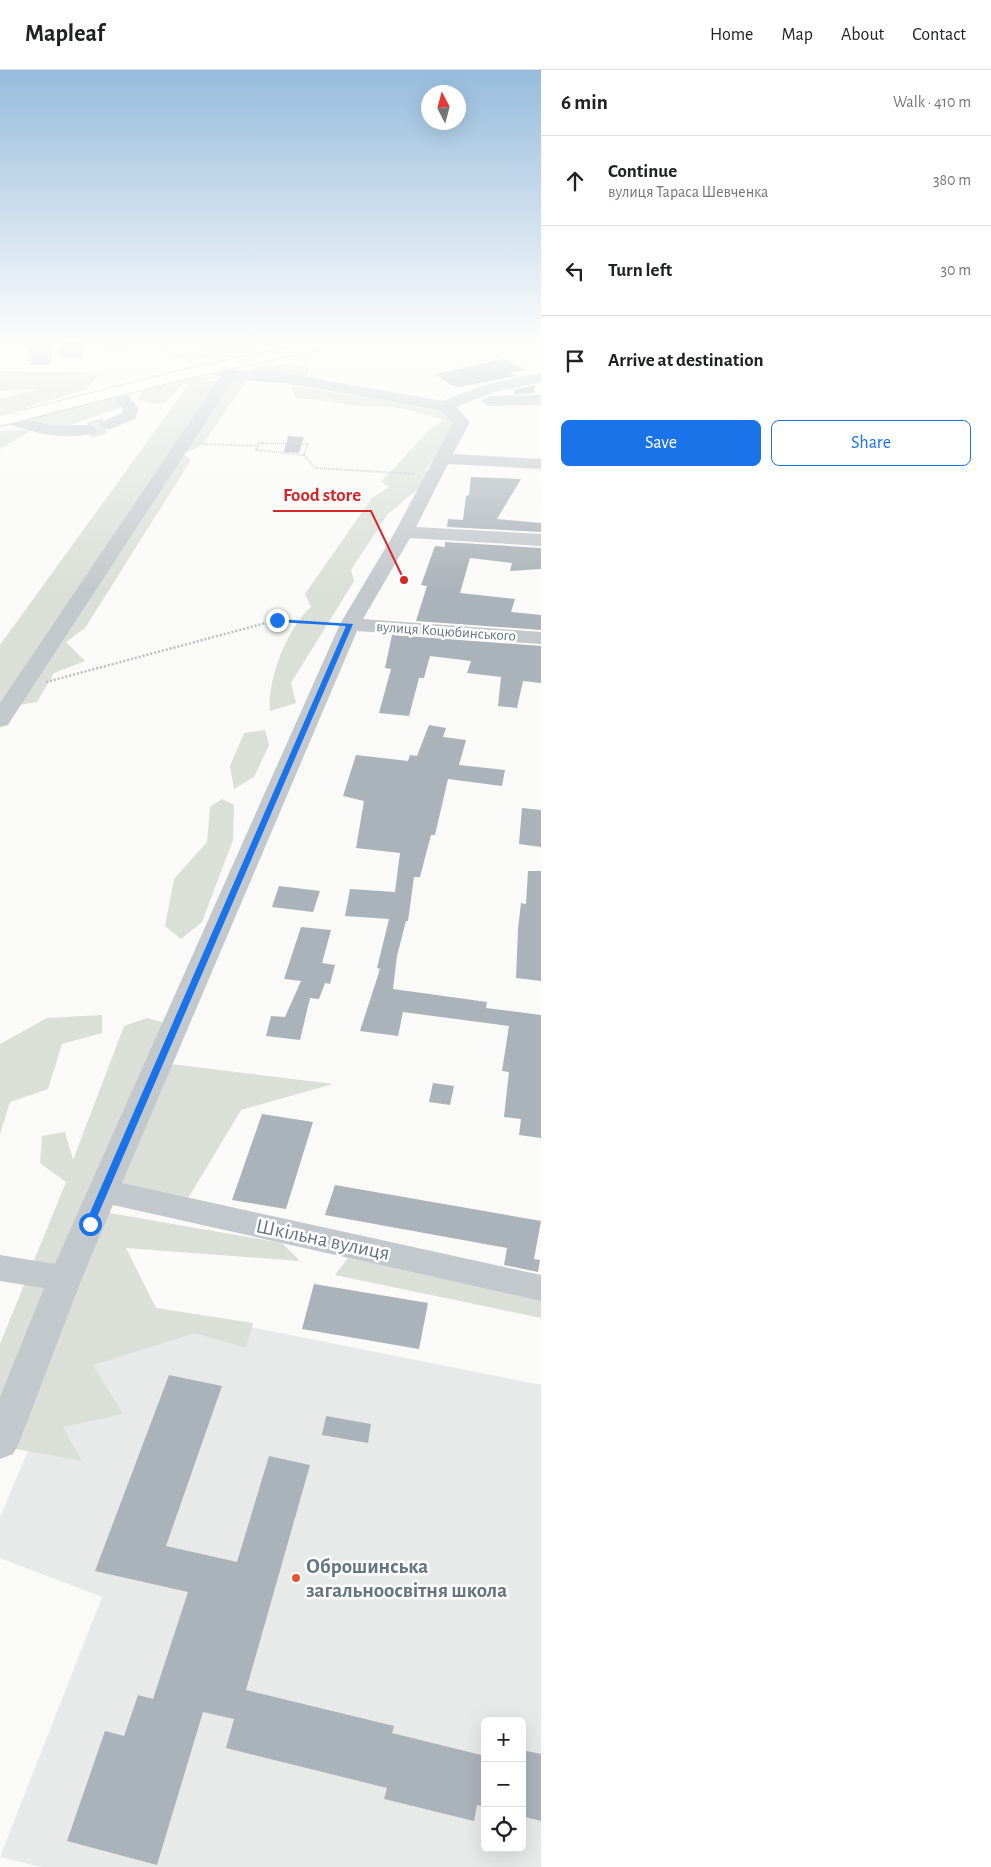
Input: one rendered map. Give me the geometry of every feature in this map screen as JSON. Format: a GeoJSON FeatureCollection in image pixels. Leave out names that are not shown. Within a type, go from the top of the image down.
{"type":"FeatureCollection","features":[{"type":"Feature","properties":{"kind":"street"},"geometry":{"type":"LineString","coordinates":[[23,424],[70,433],[90,430]]}},
{"type":"Feature","properties":{"kind":"street"},"geometry":{"type":"LineString","coordinates":[[0,720],[184,443],[193,424]]}},
{"type":"Feature","properties":{"kind":"street"},"geometry":{"type":"LineString","coordinates":[[0,1443],[65,1278],[350,624],[404,532],[461,424]]}},
{"type":"Feature","properties":{"kind":"street"},"geometry":{"type":"LineString","coordinates":[[438,467],[541,464]]}},
{"type":"Feature","properties":{"kind":"street"},"geometry":{"type":"LineString","coordinates":[[404,532],[541,540]]}},
{"type":"Feature","properties":{"kind":"street","name":"вулиця Коцюбинського"},"geometry":{"type":"LineString","coordinates":[[350,624],[541,638]]}},
{"type":"Feature","properties":{"kind":"street","name":"Шкільна вулиця"},"geometry":{"type":"LineString","coordinates":[[104,1191],[541,1288]]}},
{"type":"Feature","properties":{"kind":"street"},"geometry":{"type":"LineString","coordinates":[[0,1268],[65,1278]]}},
{"type":"Feature","properties":{"kind":"path"},"geometry":{"type":"LineString","coordinates":[[184,443],[258,446],[266,442],[308,444],[304,455]]}},
{"type":"Feature","properties":{"kind":"path"},"geometry":{"type":"LineString","coordinates":[[258,446],[256,450],[261,452],[304,455],[316,468],[438,467]]}},
{"type":"Feature","properties":{"kind":"path"},"geometry":{"type":"LineString","coordinates":[[20,689],[277,620],[350,624]]}},
{"type":"Feature","properties":{"kind":"shaded area"},"geometry":{"type":"Polygon","coordinates":[[[32,424],[73,424],[55,427],[32,424]]]}},
{"type":"Feature","properties":{"kind":"shaded area"},"geometry":{"type":"Polygon","coordinates":[[[160,424],[217,424],[202,445],[184,454],[191,460],[85,628],[66,642],[85,661],[54,673],[37,702],[0,708],[0,645],[160,424]]]}},
{"type":"Feature","properties":{"kind":"shaded area"},"geometry":{"type":"Polygon","coordinates":[[[438,424],[453,424],[452,431],[426,470],[426,482],[387,515],[351,570],[354,581],[291,683],[296,703],[270,711],[272,685],[280,655],[294,628],[311,607],[305,594],[372,498],[389,487],[381,482],[429,430],[438,424]]]}},
{"type":"Feature","properties":{"kind":"shaded area"},"geometry":{"type":"Polygon","coordinates":[[[32,430],[0,449],[0,431],[32,430]]]}},
{"type":"Feature","properties":{"kind":"shaded area"},"geometry":{"type":"Polygon","coordinates":[[[265,730],[269,745],[254,777],[234,789],[230,766],[244,733],[265,730]]]}},
{"type":"Feature","properties":{"kind":"shaded area"},"geometry":{"type":"Polygon","coordinates":[[[222,799],[234,805],[233,840],[202,922],[181,939],[165,926],[174,879],[207,842],[210,807],[222,799]]]}},
{"type":"Feature","properties":{"kind":"shaded area"},"geometry":{"type":"Polygon","coordinates":[[[102,1015],[102,1033],[62,1044],[48,1089],[10,1102],[0,1134],[0,1044],[47,1018],[102,1015]]]}},
{"type":"Feature","properties":{"kind":"shaded area"},"geometry":{"type":"Polygon","coordinates":[[[147,1018],[165,1023],[155,1062],[333,1084],[241,1110],[187,1200],[105,1179],[104,1212],[282,1243],[300,1261],[126,1248],[156,1308],[253,1323],[246,1348],[195,1333],[93,1365],[123,1414],[63,1427],[82,1461],[10,1448],[0,1459],[0,1344],[66,1182],[40,1163],[42,1136],[65,1132],[73,1160],[124,1026],[147,1018]]]}},
{"type":"Feature","properties":{"kind":"shaded area"},"geometry":{"type":"Polygon","coordinates":[[[348,1258],[541,1300],[541,1318],[335,1275],[348,1258]]]}},
{"type":"Feature","properties":{"kind":"shaded area","name":"Оброшинська загальноосвітня школа"},"geometry":{"type":"Polygon","coordinates":[[[94,1296],[541,1385],[541,1867],[41,1867],[0,1857],[102,1597],[0,1558],[0,1517],[94,1296]]]}},
{"type":"Feature","properties":{"kind":"building"},"geometry":{"type":"Polygon","coordinates":[[[288,436],[304,437],[299,453],[284,452],[288,436]]]}},
{"type":"Feature","properties":{"kind":"building"},"geometry":{"type":"Polygon","coordinates":[[[471,477],[521,479],[497,519],[541,523],[541,532],[447,527],[448,519],[463,520],[471,477]]]}},
{"type":"Feature","properties":{"kind":"building"},"geometry":{"type":"Polygon","coordinates":[[[445,542],[541,548],[541,569],[510,571],[512,563],[470,558],[460,593],[515,599],[511,612],[541,615],[541,630],[416,621],[427,586],[421,585],[435,546],[445,547],[445,542]]]}},
{"type":"Feature","properties":{"kind":"building"},"geometry":{"type":"Polygon","coordinates":[[[392,635],[541,646],[541,683],[523,681],[517,708],[498,706],[501,677],[467,673],[471,661],[430,656],[424,678],[419,678],[409,716],[379,713],[391,669],[385,668],[392,635]]]}},
{"type":"Feature","properties":{"kind":"building"},"geometry":{"type":"Polygon","coordinates":[[[429,725],[446,728],[443,737],[466,740],[459,765],[505,770],[502,786],[448,779],[435,835],[431,835],[420,877],[414,877],[408,921],[406,921],[397,956],[393,989],[487,1002],[486,1008],[541,1015],[541,1138],[519,1135],[521,1119],[504,1117],[509,1072],[502,1071],[509,1026],[403,1012],[398,1036],[360,1031],[380,969],[377,968],[389,919],[345,916],[350,889],[395,892],[400,853],[356,848],[364,801],[343,796],[356,755],[408,761],[410,755],[417,756],[429,725]]]}},
{"type":"Feature","properties":{"kind":"building"},"geometry":{"type":"Polygon","coordinates":[[[522,808],[541,810],[541,847],[519,844],[522,808]]]}},
{"type":"Feature","properties":{"kind":"building"},"geometry":{"type":"Polygon","coordinates":[[[528,871],[541,871],[541,981],[516,978],[518,929],[521,903],[526,904],[528,871]]]}},
{"type":"Feature","properties":{"kind":"building"},"geometry":{"type":"Polygon","coordinates":[[[279,886],[320,891],[313,912],[272,907],[279,886]]]}},
{"type":"Feature","properties":{"kind":"building"},"geometry":{"type":"Polygon","coordinates":[[[301,927],[331,930],[322,963],[335,965],[330,984],[325,983],[319,999],[310,998],[300,1040],[266,1036],[271,1016],[285,1017],[301,981],[284,979],[301,927]]]}},
{"type":"Feature","properties":{"kind":"building"},"geometry":{"type":"Polygon","coordinates":[[[433,1083],[454,1086],[450,1105],[429,1102],[433,1083]]]}},
{"type":"Feature","properties":{"kind":"building"},"geometry":{"type":"Polygon","coordinates":[[[262,1114],[313,1122],[286,1209],[232,1200],[262,1114]]]}},
{"type":"Feature","properties":{"kind":"building"},"geometry":{"type":"Polygon","coordinates":[[[335,1185],[541,1221],[534,1259],[540,1260],[538,1272],[504,1265],[507,1248],[325,1215],[335,1185]]]}},
{"type":"Feature","properties":{"kind":"building"},"geometry":{"type":"Polygon","coordinates":[[[314,1284],[428,1303],[419,1349],[302,1329],[314,1284]]]}},
{"type":"Feature","properties":{"kind":"building"},"geometry":{"type":"Polygon","coordinates":[[[169,1375],[222,1386],[166,1546],[237,1562],[269,1456],[310,1465],[246,1690],[394,1726],[392,1733],[481,1755],[481,1806],[477,1805],[474,1821],[384,1799],[387,1788],[226,1748],[234,1719],[203,1712],[157,1865],[67,1841],[105,1731],[124,1736],[138,1695],[153,1699],[188,1592],[95,1571],[169,1375]]]}},
{"type":"Feature","properties":{"kind":"building"},"geometry":{"type":"Polygon","coordinates":[[[326,1416],[371,1424],[368,1443],[322,1435],[326,1416]]]}},
{"type":"Feature","properties":{"kind":"building"},"geometry":{"type":"Polygon","coordinates":[[[526,1751],[541,1754],[541,1821],[526,1817],[526,1751]]]}},
{"type":"Feature","properties":{"kind":"tunnel"},"geometry":{"type":"LineString","coordinates":[[89,430],[108,425]]}},
{"type":"Feature","properties":{"kind":"place","name":"Food store"},"geometry":{"type":"Point","coordinates":[404,580]}},
{"type":"Feature","properties":{"kind":"place","name":"Оброшинська загальноосвітня школа"},"geometry":{"type":"Point","coordinates":[296,1578]}},
{"type":"Feature","properties":{"kind":"route"},"geometry":{"type":"LineString","coordinates":[[90,1224],[350,624],[277,620]]}}]}
